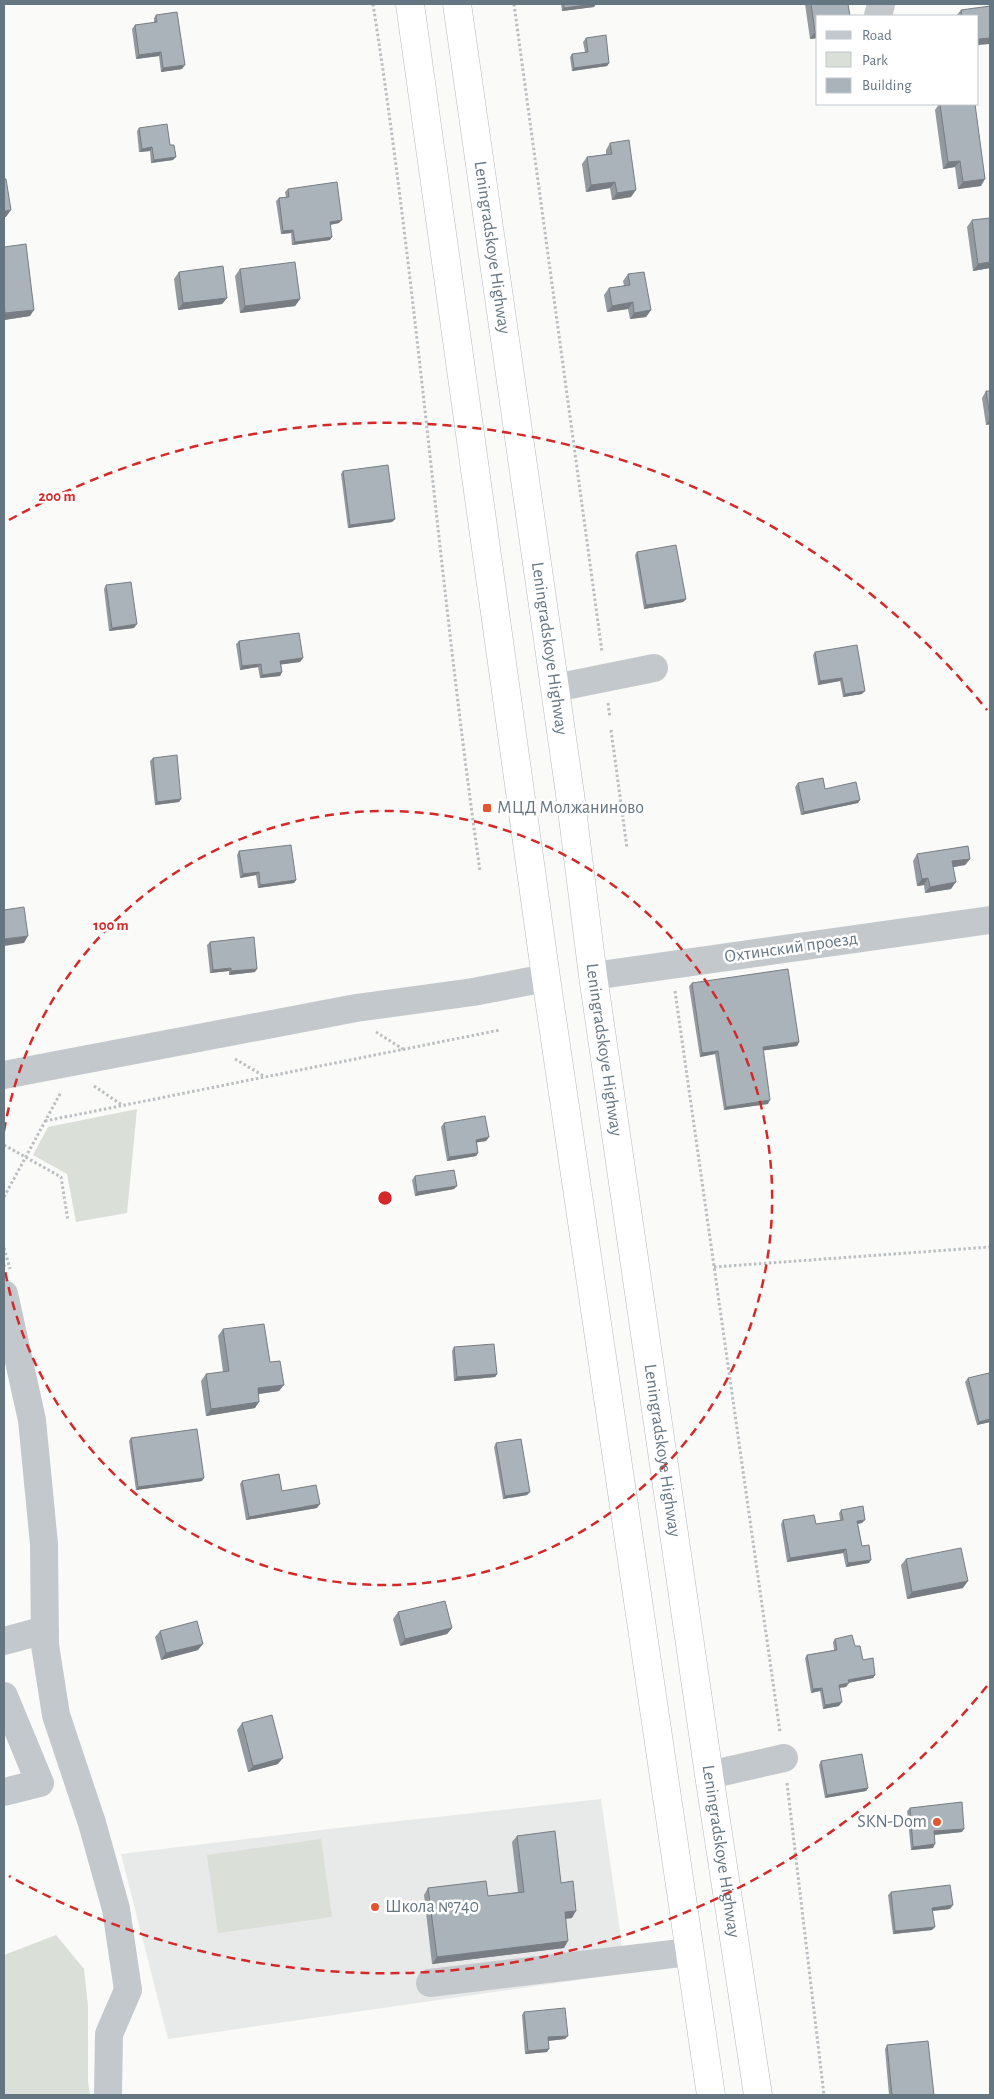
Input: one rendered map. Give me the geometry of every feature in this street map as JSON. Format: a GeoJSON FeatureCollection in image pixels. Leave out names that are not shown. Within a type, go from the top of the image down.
{"type":"FeatureCollection","features":[{"type":"Feature","properties":{"kind":"highway"},"geometry":{"type":"LineString","coordinates":[[410,4],[546,978],[711,2095]]}},
{"type":"Feature","properties":{"kind":"highway","name":"Leningradskoye Highway"},"geometry":{"type":"LineString","coordinates":[[457,4],[570,794],[592,976],[709,1775],[758,2095]]}},
{"type":"Feature","properties":{"kind":"street"},"geometry":{"type":"LineString","coordinates":[[555,688],[605,676],[654,668]]}},
{"type":"Feature","properties":{"kind":"street","name":"Охтинский проезд"},"geometry":{"type":"LineString","coordinates":[[592,976],[990,920]]}},
{"type":"Feature","properties":{"kind":"street"},"geometry":{"type":"LineString","coordinates":[[4,1075],[356,1008],[473,992],[546,978]]}},
{"type":"Feature","properties":{"kind":"street"},"geometry":{"type":"LineString","coordinates":[[4,1294],[32,1420],[44,1544],[45,1645],[56,1716],[92,1823],[116,1909],[128,1990],[109,2034],[108,2095]]}},
{"type":"Feature","properties":{"kind":"street"},"geometry":{"type":"LineString","coordinates":[[4,1640],[45,1630]]}},
{"type":"Feature","properties":{"kind":"street"},"geometry":{"type":"LineString","coordinates":[[4,1696],[40,1783],[4,1792]]}},
{"type":"Feature","properties":{"kind":"street"},"geometry":{"type":"LineString","coordinates":[[709,1775],[784,1758]]}},
{"type":"Feature","properties":{"kind":"street"},"geometry":{"type":"LineString","coordinates":[[430,1983],[689,1952]]}},
{"type":"Feature","properties":{"kind":"path"},"geometry":{"type":"LineString","coordinates":[[373,4],[392,124],[460,724],[480,871]]}},
{"type":"Feature","properties":{"kind":"path"},"geometry":{"type":"LineString","coordinates":[[514,4],[610,718]]}},
{"type":"Feature","properties":{"kind":"path"},"geometry":{"type":"LineString","coordinates":[[611,730],[628,848]]}},
{"type":"Feature","properties":{"kind":"path"},"geometry":{"type":"LineString","coordinates":[[671,965],[784,1758],[824,2095]]}},
{"type":"Feature","properties":{"kind":"path"},"geometry":{"type":"LineString","coordinates":[[45,1121],[500,1030]]}},
{"type":"Feature","properties":{"kind":"path"},"geometry":{"type":"LineString","coordinates":[[375,1032],[404,1049]]}},
{"type":"Feature","properties":{"kind":"path"},"geometry":{"type":"LineString","coordinates":[[234,1058],[265,1077]]}},
{"type":"Feature","properties":{"kind":"path"},"geometry":{"type":"LineString","coordinates":[[91,1084],[123,1105]]}},
{"type":"Feature","properties":{"kind":"path"},"geometry":{"type":"LineString","coordinates":[[4,1197],[62,1090]]}},
{"type":"Feature","properties":{"kind":"path"},"geometry":{"type":"LineString","coordinates":[[4,1145],[61,1176],[68,1221]]}},
{"type":"Feature","properties":{"kind":"path"},"geometry":{"type":"LineString","coordinates":[[714,1267],[990,1247]]}},
{"type":"Feature","properties":{"kind":"shaded area","name":"Школа №740"},"geometry":{"type":"Polygon","coordinates":[[[601,1799],[626,1973],[168,2039],[121,1854],[601,1799]]]}},
{"type":"Feature","properties":{"kind":"green space"},"geometry":{"type":"Polygon","coordinates":[[[137,1109],[127,1213],[76,1222],[67,1174],[33,1155],[48,1127],[137,1109]]]}},
{"type":"Feature","properties":{"kind":"green space"},"geometry":{"type":"Polygon","coordinates":[[[321,1839],[332,1917],[218,1933],[207,1855],[321,1839]]]}},
{"type":"Feature","properties":{"kind":"green space"},"geometry":{"type":"Polygon","coordinates":[[[56,1935],[84,1969],[88,2006],[88,2081],[90,2095],[4,2095],[4,1955],[56,1935]]]}},
{"type":"Feature","properties":{"kind":"building"},"geometry":{"type":"Polygon","coordinates":[[[564,4],[594,4],[564,8],[564,4]]]}},
{"type":"Feature","properties":{"kind":"building"},"geometry":{"type":"Polygon","coordinates":[[[811,4],[848,4],[850,15],[816,15],[815,32],[811,4]]]}},
{"type":"Feature","properties":{"kind":"building"},"geometry":{"type":"Polygon","coordinates":[[[990,6],[990,38],[979,39],[979,15],[962,15],[961,10],[990,6]]]}},
{"type":"Feature","properties":{"kind":"building"},"geometry":{"type":"Polygon","coordinates":[[[177,12],[185,65],[163,68],[161,52],[139,55],[135,25],[157,22],[156,15],[177,12]]]}},
{"type":"Feature","properties":{"kind":"building"},"geometry":{"type":"Polygon","coordinates":[[[606,35],[609,63],[574,68],[572,54],[588,52],[586,38],[606,35]]]}},
{"type":"Feature","properties":{"kind":"building"},"geometry":{"type":"Polygon","coordinates":[[[940,105],[975,105],[985,179],[963,182],[960,161],[948,162],[940,105]]]}},
{"type":"Feature","properties":{"kind":"building"},"geometry":{"type":"Polygon","coordinates":[[[167,124],[170,145],[174,145],[176,157],[154,160],[152,147],[142,149],[139,128],[167,124]]]}},
{"type":"Feature","properties":{"kind":"building"},"geometry":{"type":"Polygon","coordinates":[[[629,140],[636,190],[617,193],[615,182],[591,185],[587,157],[612,154],[610,143],[629,140]]]}},
{"type":"Feature","properties":{"kind":"building"},"geometry":{"type":"Polygon","coordinates":[[[4,179],[6,179],[11,210],[4,211],[4,179]]]}},
{"type":"Feature","properties":{"kind":"building"},"geometry":{"type":"Polygon","coordinates":[[[337,182],[342,220],[330,222],[332,237],[295,242],[293,230],[283,231],[279,198],[289,197],[288,189],[337,182]]]}},
{"type":"Feature","properties":{"kind":"building"},"geometry":{"type":"Polygon","coordinates":[[[990,218],[990,262],[978,264],[972,220],[990,218]]]}},
{"type":"Feature","properties":{"kind":"building"},"geometry":{"type":"Polygon","coordinates":[[[26,244],[34,310],[5,313],[4,247],[26,244]]]}},
{"type":"Feature","properties":{"kind":"building"},"geometry":{"type":"Polygon","coordinates":[[[295,262],[300,299],[245,306],[240,269],[295,262]]]}},
{"type":"Feature","properties":{"kind":"building"},"geometry":{"type":"Polygon","coordinates":[[[223,266],[227,298],[183,303],[179,272],[223,266]]]}},
{"type":"Feature","properties":{"kind":"building"},"geometry":{"type":"Polygon","coordinates":[[[644,272],[651,310],[634,313],[633,302],[612,306],[609,288],[630,285],[628,274],[644,272]]]}},
{"type":"Feature","properties":{"kind":"building"},"geometry":{"type":"Polygon","coordinates":[[[986,391],[990,391],[990,416],[986,391]]]}},
{"type":"Feature","properties":{"kind":"building"},"geometry":{"type":"Polygon","coordinates":[[[388,465],[395,519],[350,525],[343,471],[388,465]]]}},
{"type":"Feature","properties":{"kind":"building"},"geometry":{"type":"Polygon","coordinates":[[[676,545],[686,599],[646,605],[637,552],[676,545]]]}},
{"type":"Feature","properties":{"kind":"building"},"geometry":{"type":"Polygon","coordinates":[[[131,582],[137,624],[112,628],[106,585],[131,582]]]}},
{"type":"Feature","properties":{"kind":"building"},"geometry":{"type":"Polygon","coordinates":[[[299,633],[303,658],[280,661],[282,672],[262,675],[261,664],[242,666],[239,641],[299,633]]]}},
{"type":"Feature","properties":{"kind":"building"},"geometry":{"type":"Polygon","coordinates":[[[857,645],[865,691],[845,694],[842,678],[820,681],[815,652],[857,645]]]}},
{"type":"Feature","properties":{"kind":"building"},"geometry":{"type":"Polygon","coordinates":[[[177,755],[181,799],[157,802],[153,758],[177,755]]]}},
{"type":"Feature","properties":{"kind":"building"},"geometry":{"type":"Polygon","coordinates":[[[823,778],[825,789],[856,782],[860,800],[804,812],[798,783],[823,778]]]}},
{"type":"Feature","properties":{"kind":"building"},"geometry":{"type":"Polygon","coordinates":[[[291,845],[296,880],[260,885],[259,872],[243,874],[239,851],[291,845]]]}},
{"type":"Feature","properties":{"kind":"building"},"geometry":{"type":"Polygon","coordinates":[[[968,846],[970,859],[952,861],[956,882],[930,887],[928,878],[922,879],[917,854],[968,846]]]}},
{"type":"Feature","properties":{"kind":"building"},"geometry":{"type":"Polygon","coordinates":[[[24,907],[28,936],[4,939],[4,910],[24,907]]]}},
{"type":"Feature","properties":{"kind":"building"},"geometry":{"type":"Polygon","coordinates":[[[254,937],[257,969],[231,971],[231,968],[213,970],[210,942],[254,937]]]}},
{"type":"Feature","properties":{"kind":"building"},"geometry":{"type":"Polygon","coordinates":[[[788,969],[799,1042],[763,1047],[770,1100],[726,1107],[718,1051],[702,1053],[692,983],[788,969]]]}},
{"type":"Feature","properties":{"kind":"building"},"geometry":{"type":"Polygon","coordinates":[[[485,1116],[489,1137],[476,1140],[478,1153],[449,1157],[444,1123],[485,1116]]]}},
{"type":"Feature","properties":{"kind":"building"},"geometry":{"type":"Polygon","coordinates":[[[454,1170],[457,1186],[417,1192],[415,1176],[454,1170]]]}},
{"type":"Feature","properties":{"kind":"building"},"geometry":{"type":"Polygon","coordinates":[[[264,1324],[270,1362],[280,1361],[284,1385],[258,1388],[259,1402],[211,1409],[206,1374],[229,1371],[223,1329],[264,1324]]]}},
{"type":"Feature","properties":{"kind":"building"},"geometry":{"type":"Polygon","coordinates":[[[494,1344],[497,1374],[457,1377],[454,1347],[494,1344]]]}},
{"type":"Feature","properties":{"kind":"building"},"geometry":{"type":"Polygon","coordinates":[[[989,1373],[990,1419],[979,1422],[968,1378],[989,1373]]]}},
{"type":"Feature","properties":{"kind":"building"},"geometry":{"type":"Polygon","coordinates":[[[197,1429],[204,1478],[138,1487],[131,1438],[197,1429]]]}},
{"type":"Feature","properties":{"kind":"building"},"geometry":{"type":"Polygon","coordinates":[[[521,1439],[530,1492],[505,1496],[496,1443],[521,1439]]]}},
{"type":"Feature","properties":{"kind":"building"},"geometry":{"type":"Polygon","coordinates":[[[279,1474],[282,1491],[316,1485],[320,1504],[249,1517],[242,1481],[279,1474]]]}},
{"type":"Feature","properties":{"kind":"building"},"geometry":{"type":"Polygon","coordinates":[[[863,1506],[865,1520],[857,1521],[862,1546],[869,1545],[871,1560],[848,1563],[846,1549],[790,1558],[783,1520],[814,1515],[816,1524],[843,1520],[841,1510],[863,1506]]]}},
{"type":"Feature","properties":{"kind":"building"},"geometry":{"type":"Polygon","coordinates":[[[961,1548],[968,1581],[912,1592],[906,1559],[961,1548]]]}},
{"type":"Feature","properties":{"kind":"building"},"geometry":{"type":"Polygon","coordinates":[[[445,1601],[452,1628],[405,1639],[398,1612],[445,1601]]]}},
{"type":"Feature","properties":{"kind":"building"},"geometry":{"type":"Polygon","coordinates":[[[197,1621],[203,1644],[166,1653],[160,1631],[197,1621]]]}},
{"type":"Feature","properties":{"kind":"building"},"geometry":{"type":"Polygon","coordinates":[[[852,1635],[855,1646],[860,1646],[863,1660],[873,1658],[875,1675],[848,1680],[849,1683],[839,1685],[842,1702],[825,1705],[822,1688],[813,1689],[807,1655],[837,1650],[835,1639],[852,1635]]]}},
{"type":"Feature","properties":{"kind":"building"},"geometry":{"type":"Polygon","coordinates":[[[272,1715],[283,1758],[253,1766],[242,1723],[272,1715]]]}},
{"type":"Feature","properties":{"kind":"building"},"geometry":{"type":"Polygon","coordinates":[[[862,1754],[868,1788],[827,1795],[821,1761],[862,1754]]]}},
{"type":"Feature","properties":{"kind":"building"},"geometry":{"type":"Polygon","coordinates":[[[962,1802],[964,1829],[934,1831],[935,1844],[913,1847],[910,1808],[962,1802]]]}},
{"type":"Feature","properties":{"kind":"building"},"geometry":{"type":"Polygon","coordinates":[[[555,1831],[561,1883],[573,1881],[576,1911],[565,1912],[568,1941],[437,1957],[428,1888],[486,1881],[488,1896],[524,1892],[517,1836],[555,1831]]]}},
{"type":"Feature","properties":{"kind":"building"},"geometry":{"type":"Polygon","coordinates":[[[950,1885],[953,1905],[932,1908],[935,1927],[895,1931],[891,1892],[950,1885]]]}},
{"type":"Feature","properties":{"kind":"building"},"geometry":{"type":"Polygon","coordinates":[[[565,2008],[568,2036],[548,2037],[549,2049],[528,2051],[524,2012],[565,2008]]]}},
{"type":"Feature","properties":{"kind":"building"},"geometry":{"type":"Polygon","coordinates":[[[928,2041],[934,2095],[892,2095],[887,2045],[928,2041]]]}},
{"type":"Feature","properties":{"kind":"place","name":"МЦД Молжаниново"},"geometry":{"type":"Point","coordinates":[487,808]}},
{"type":"Feature","properties":{"kind":"place","name":"SKN-Dom"},"geometry":{"type":"Point","coordinates":[937,1822]}},
{"type":"Feature","properties":{"kind":"place","name":"Школа №740"},"geometry":{"type":"Point","coordinates":[375,1907]}}]}
